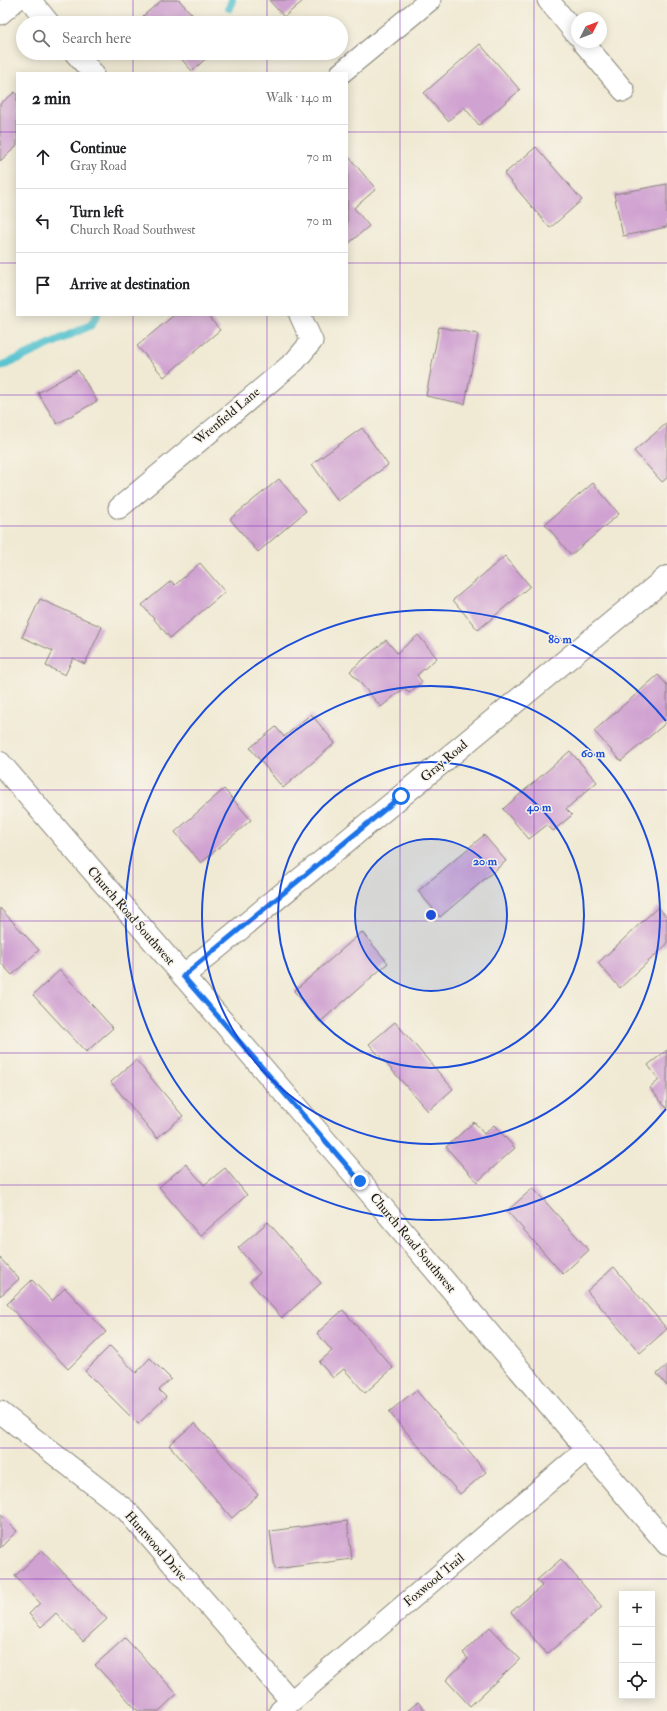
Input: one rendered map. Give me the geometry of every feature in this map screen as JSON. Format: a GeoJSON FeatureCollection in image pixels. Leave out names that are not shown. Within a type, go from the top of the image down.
{"type":"FeatureCollection","features":[{"type":"Feature","properties":{"kind":"street"},"geometry":{"type":"LineString","coordinates":[[0,14],[16,0]]}},
{"type":"Feature","properties":{"kind":"street"},"geometry":{"type":"LineString","coordinates":[[30,0],[43,16]]}},
{"type":"Feature","properties":{"kind":"street"},"geometry":{"type":"LineString","coordinates":[[342,72],[430,0]]}},
{"type":"Feature","properties":{"kind":"street"},"geometry":{"type":"LineString","coordinates":[[548,0],[571,28]]}},
{"type":"Feature","properties":{"kind":"street"},"geometry":{"type":"LineString","coordinates":[[588,48],[624,91]]}},
{"type":"Feature","properties":{"kind":"street"},"geometry":{"type":"LineString","coordinates":[[81,60],[91,72]]}},
{"type":"Feature","properties":{"kind":"street","name":"Wrenfield Lane"},"geometry":{"type":"LineString","coordinates":[[119,508],[295,361],[312,341],[300,316]]}},
{"type":"Feature","properties":{"kind":"street","name":"Gray Road"},"geometry":{"type":"LineString","coordinates":[[183,976],[667,577]]}},
{"type":"Feature","properties":{"kind":"street","name":"Church Road Southwest"},"geometry":{"type":"LineString","coordinates":[[0,763],[360,1181],[667,1544]]}},
{"type":"Feature","properties":{"kind":"street","name":"Huntwood Drive"},"geometry":{"type":"LineString","coordinates":[[0,1412],[126,1510],[286,1706]]}},
{"type":"Feature","properties":{"kind":"street","name":"Foxwood Trail"},"geometry":{"type":"LineString","coordinates":[[286,1706],[587,1449]]}},
{"type":"Feature","properties":{"kind":"building"},"geometry":{"type":"Polygon","coordinates":[[[162,0],[179,0],[194,16],[143,16],[162,0]]]}},
{"type":"Feature","properties":{"kind":"building"},"geometry":{"type":"Polygon","coordinates":[[[269,0],[304,0],[285,16],[283,16],[269,0]]]}},
{"type":"Feature","properties":{"kind":"building"},"geometry":{"type":"Polygon","coordinates":[[[480,44],[520,90],[479,125],[464,107],[448,121],[424,93],[480,44]]]}},
{"type":"Feature","properties":{"kind":"building"},"geometry":{"type":"Polygon","coordinates":[[[182,60],[204,60],[192,71],[182,60]]]}},
{"type":"Feature","properties":{"kind":"building"},"geometry":{"type":"Polygon","coordinates":[[[15,92],[16,147],[0,161],[0,104],[15,92]]]}},
{"type":"Feature","properties":{"kind":"building"},"geometry":{"type":"Polygon","coordinates":[[[536,147],[582,200],[550,228],[504,174],[536,147]]]}},
{"type":"Feature","properties":{"kind":"building"},"geometry":{"type":"Polygon","coordinates":[[[348,156],[376,189],[354,208],[369,226],[348,244],[348,156]]]}},
{"type":"Feature","properties":{"kind":"building"},"geometry":{"type":"Polygon","coordinates":[[[667,184],[667,227],[623,236],[614,194],[667,184]]]}},
{"type":"Feature","properties":{"kind":"building"},"geometry":{"type":"Polygon","coordinates":[[[173,316],[208,316],[220,330],[164,377],[137,346],[173,316]]]}},
{"type":"Feature","properties":{"kind":"building"},"geometry":{"type":"Polygon","coordinates":[[[439,327],[478,334],[465,404],[426,396],[439,327]]]}},
{"type":"Feature","properties":{"kind":"building"},"geometry":{"type":"Polygon","coordinates":[[[78,370],[97,401],[57,424],[38,393],[78,370]]]}},
{"type":"Feature","properties":{"kind":"building"},"geometry":{"type":"Polygon","coordinates":[[[667,423],[667,478],[662,482],[634,451],[667,423]]]}},
{"type":"Feature","properties":{"kind":"building"},"geometry":{"type":"Polygon","coordinates":[[[362,428],[388,465],[338,501],[312,464],[362,428]]]}},
{"type":"Feature","properties":{"kind":"building"},"geometry":{"type":"Polygon","coordinates":[[[279,479],[306,511],[258,552],[230,519],[279,479]]]}},
{"type":"Feature","properties":{"kind":"building"},"geometry":{"type":"Polygon","coordinates":[[[593,483],[619,514],[571,555],[545,524],[593,483]]]}},
{"type":"Feature","properties":{"kind":"building"},"geometry":{"type":"Polygon","coordinates":[[[505,556],[530,586],[478,630],[453,600],[505,556]]]}},
{"type":"Feature","properties":{"kind":"building"},"geometry":{"type":"Polygon","coordinates":[[[200,563],[225,592],[170,638],[142,605],[171,581],[175,585],[200,563]]]}},
{"type":"Feature","properties":{"kind":"building"},"geometry":{"type":"Polygon","coordinates":[[[40,599],[102,627],[85,664],[73,658],[65,675],[46,666],[53,651],[22,637],[40,599]]]}},
{"type":"Feature","properties":{"kind":"building"},"geometry":{"type":"Polygon","coordinates":[[[418,635],[437,658],[417,675],[422,682],[409,693],[404,688],[381,707],[350,671],[386,640],[397,653],[418,635]]]}},
{"type":"Feature","properties":{"kind":"building"},"geometry":{"type":"Polygon","coordinates":[[[658,675],[667,685],[667,722],[621,761],[594,731],[658,675]]]}},
{"type":"Feature","properties":{"kind":"building"},"geometry":{"type":"Polygon","coordinates":[[[311,714],[335,743],[283,788],[250,748],[276,727],[284,737],[311,714]]]}},
{"type":"Feature","properties":{"kind":"building"},"geometry":{"type":"Polygon","coordinates":[[[570,751],[597,782],[566,809],[572,815],[553,831],[547,825],[529,839],[503,809],[570,751]]]}},
{"type":"Feature","properties":{"kind":"building"},"geometry":{"type":"Polygon","coordinates":[[[224,789],[251,820],[201,863],[175,832],[224,789]]]}},
{"type":"Feature","properties":{"kind":"building"},"geometry":{"type":"Polygon","coordinates":[[[484,835],[506,861],[440,917],[418,891],[484,835]]]}},
{"type":"Feature","properties":{"kind":"building"},"geometry":{"type":"Polygon","coordinates":[[[658,907],[667,917],[667,944],[620,988],[598,963],[658,907]]]}},
{"type":"Feature","properties":{"kind":"building"},"geometry":{"type":"Polygon","coordinates":[[[0,908],[39,950],[12,975],[0,962],[0,908]]]}},
{"type":"Feature","properties":{"kind":"building"},"geometry":{"type":"Polygon","coordinates":[[[362,932],[388,963],[320,1022],[294,991],[362,932]]]}},
{"type":"Feature","properties":{"kind":"building"},"geometry":{"type":"Polygon","coordinates":[[[60,970],[113,1028],[86,1052],[33,995],[60,970]]]}},
{"type":"Feature","properties":{"kind":"building"},"geometry":{"type":"Polygon","coordinates":[[[395,1022],[453,1089],[428,1111],[369,1044],[395,1022]]]}},
{"type":"Feature","properties":{"kind":"building"},"geometry":{"type":"Polygon","coordinates":[[[667,1050],[667,1109],[650,1088],[659,1080],[648,1065],[667,1050]]]}},
{"type":"Feature","properties":{"kind":"building"},"geometry":{"type":"Polygon","coordinates":[[[136,1060],[183,1116],[157,1138],[111,1082],[136,1060]]]}},
{"type":"Feature","properties":{"kind":"building"},"geometry":{"type":"Polygon","coordinates":[[[474,1122],[484,1134],[494,1125],[515,1148],[477,1182],[446,1147],[474,1122]]]}},
{"type":"Feature","properties":{"kind":"building"},"geometry":{"type":"Polygon","coordinates":[[[186,1164],[204,1185],[225,1168],[247,1195],[200,1236],[159,1187],[186,1164]]]}},
{"type":"Feature","properties":{"kind":"building"},"geometry":{"type":"Polygon","coordinates":[[[533,1188],[589,1250],[563,1274],[507,1211],[533,1188]]]}},
{"type":"Feature","properties":{"kind":"building"},"geometry":{"type":"Polygon","coordinates":[[[268,1222],[321,1283],[282,1318],[250,1282],[260,1273],[238,1248],[268,1222]]]}},
{"type":"Feature","properties":{"kind":"building"},"geometry":{"type":"Polygon","coordinates":[[[0,1258],[19,1279],[0,1296],[0,1258]]]}},
{"type":"Feature","properties":{"kind":"building"},"geometry":{"type":"Polygon","coordinates":[[[614,1267],[667,1329],[640,1353],[587,1291],[614,1267]]]}},
{"type":"Feature","properties":{"kind":"building"},"geometry":{"type":"Polygon","coordinates":[[[32,1280],[52,1301],[65,1288],[106,1332],[68,1369],[7,1304],[32,1280]]]}},
{"type":"Feature","properties":{"kind":"building"},"geometry":{"type":"Polygon","coordinates":[[[343,1310],[393,1368],[365,1393],[344,1369],[333,1378],[319,1362],[332,1351],[317,1333],[343,1310]]]}},
{"type":"Feature","properties":{"kind":"building"},"geometry":{"type":"Polygon","coordinates":[[[110,1346],[136,1373],[150,1358],[171,1379],[159,1390],[166,1397],[138,1424],[85,1371],[110,1346]]]}},
{"type":"Feature","properties":{"kind":"building"},"geometry":{"type":"Polygon","coordinates":[[[667,1365],[667,1386],[657,1374],[667,1365]]]}},
{"type":"Feature","properties":{"kind":"building"},"geometry":{"type":"Polygon","coordinates":[[[416,1390],[486,1472],[460,1494],[389,1412],[416,1390]]]}},
{"type":"Feature","properties":{"kind":"building"},"geometry":{"type":"Polygon","coordinates":[[[195,1423],[258,1495],[232,1518],[169,1445],[195,1423]]]}},
{"type":"Feature","properties":{"kind":"building"},"geometry":{"type":"Polygon","coordinates":[[[0,1514],[17,1531],[0,1548],[0,1514]]]}},
{"type":"Feature","properties":{"kind":"building"},"geometry":{"type":"Polygon","coordinates":[[[347,1521],[352,1559],[275,1569],[270,1531],[347,1521]]]}},
{"type":"Feature","properties":{"kind":"building"},"geometry":{"type":"Polygon","coordinates":[[[42,1550],[107,1619],[83,1641],[56,1613],[41,1627],[29,1614],[40,1603],[15,1576],[42,1550]]]}},
{"type":"Feature","properties":{"kind":"building"},"geometry":{"type":"Polygon","coordinates":[[[561,1559],[602,1607],[547,1654],[511,1612],[542,1586],[537,1580],[561,1559]]]}},
{"type":"Feature","properties":{"kind":"building"},"geometry":{"type":"Polygon","coordinates":[[[490,1627],[520,1659],[470,1706],[446,1680],[468,1659],[463,1653],[490,1627]]]}},
{"type":"Feature","properties":{"kind":"building"},"geometry":{"type":"Polygon","coordinates":[[[125,1638],[177,1694],[159,1711],[138,1711],[95,1665],[125,1638]]]}},
{"type":"Feature","properties":{"kind":"building"},"geometry":{"type":"Polygon","coordinates":[[[418,1702],[426,1711],[407,1711],[418,1702]]]}},
{"type":"Feature","properties":{"kind":"waterway"},"geometry":{"type":"LineString","coordinates":[[229,8],[232,0]]}},
{"type":"Feature","properties":{"kind":"waterway"},"geometry":{"type":"LineString","coordinates":[[0,367],[91,325],[96,316]]}},
{"type":"Feature","properties":{"kind":"route"},"geometry":{"type":"LineString","coordinates":[[360,1181],[183,976],[401,796]]}}]}
